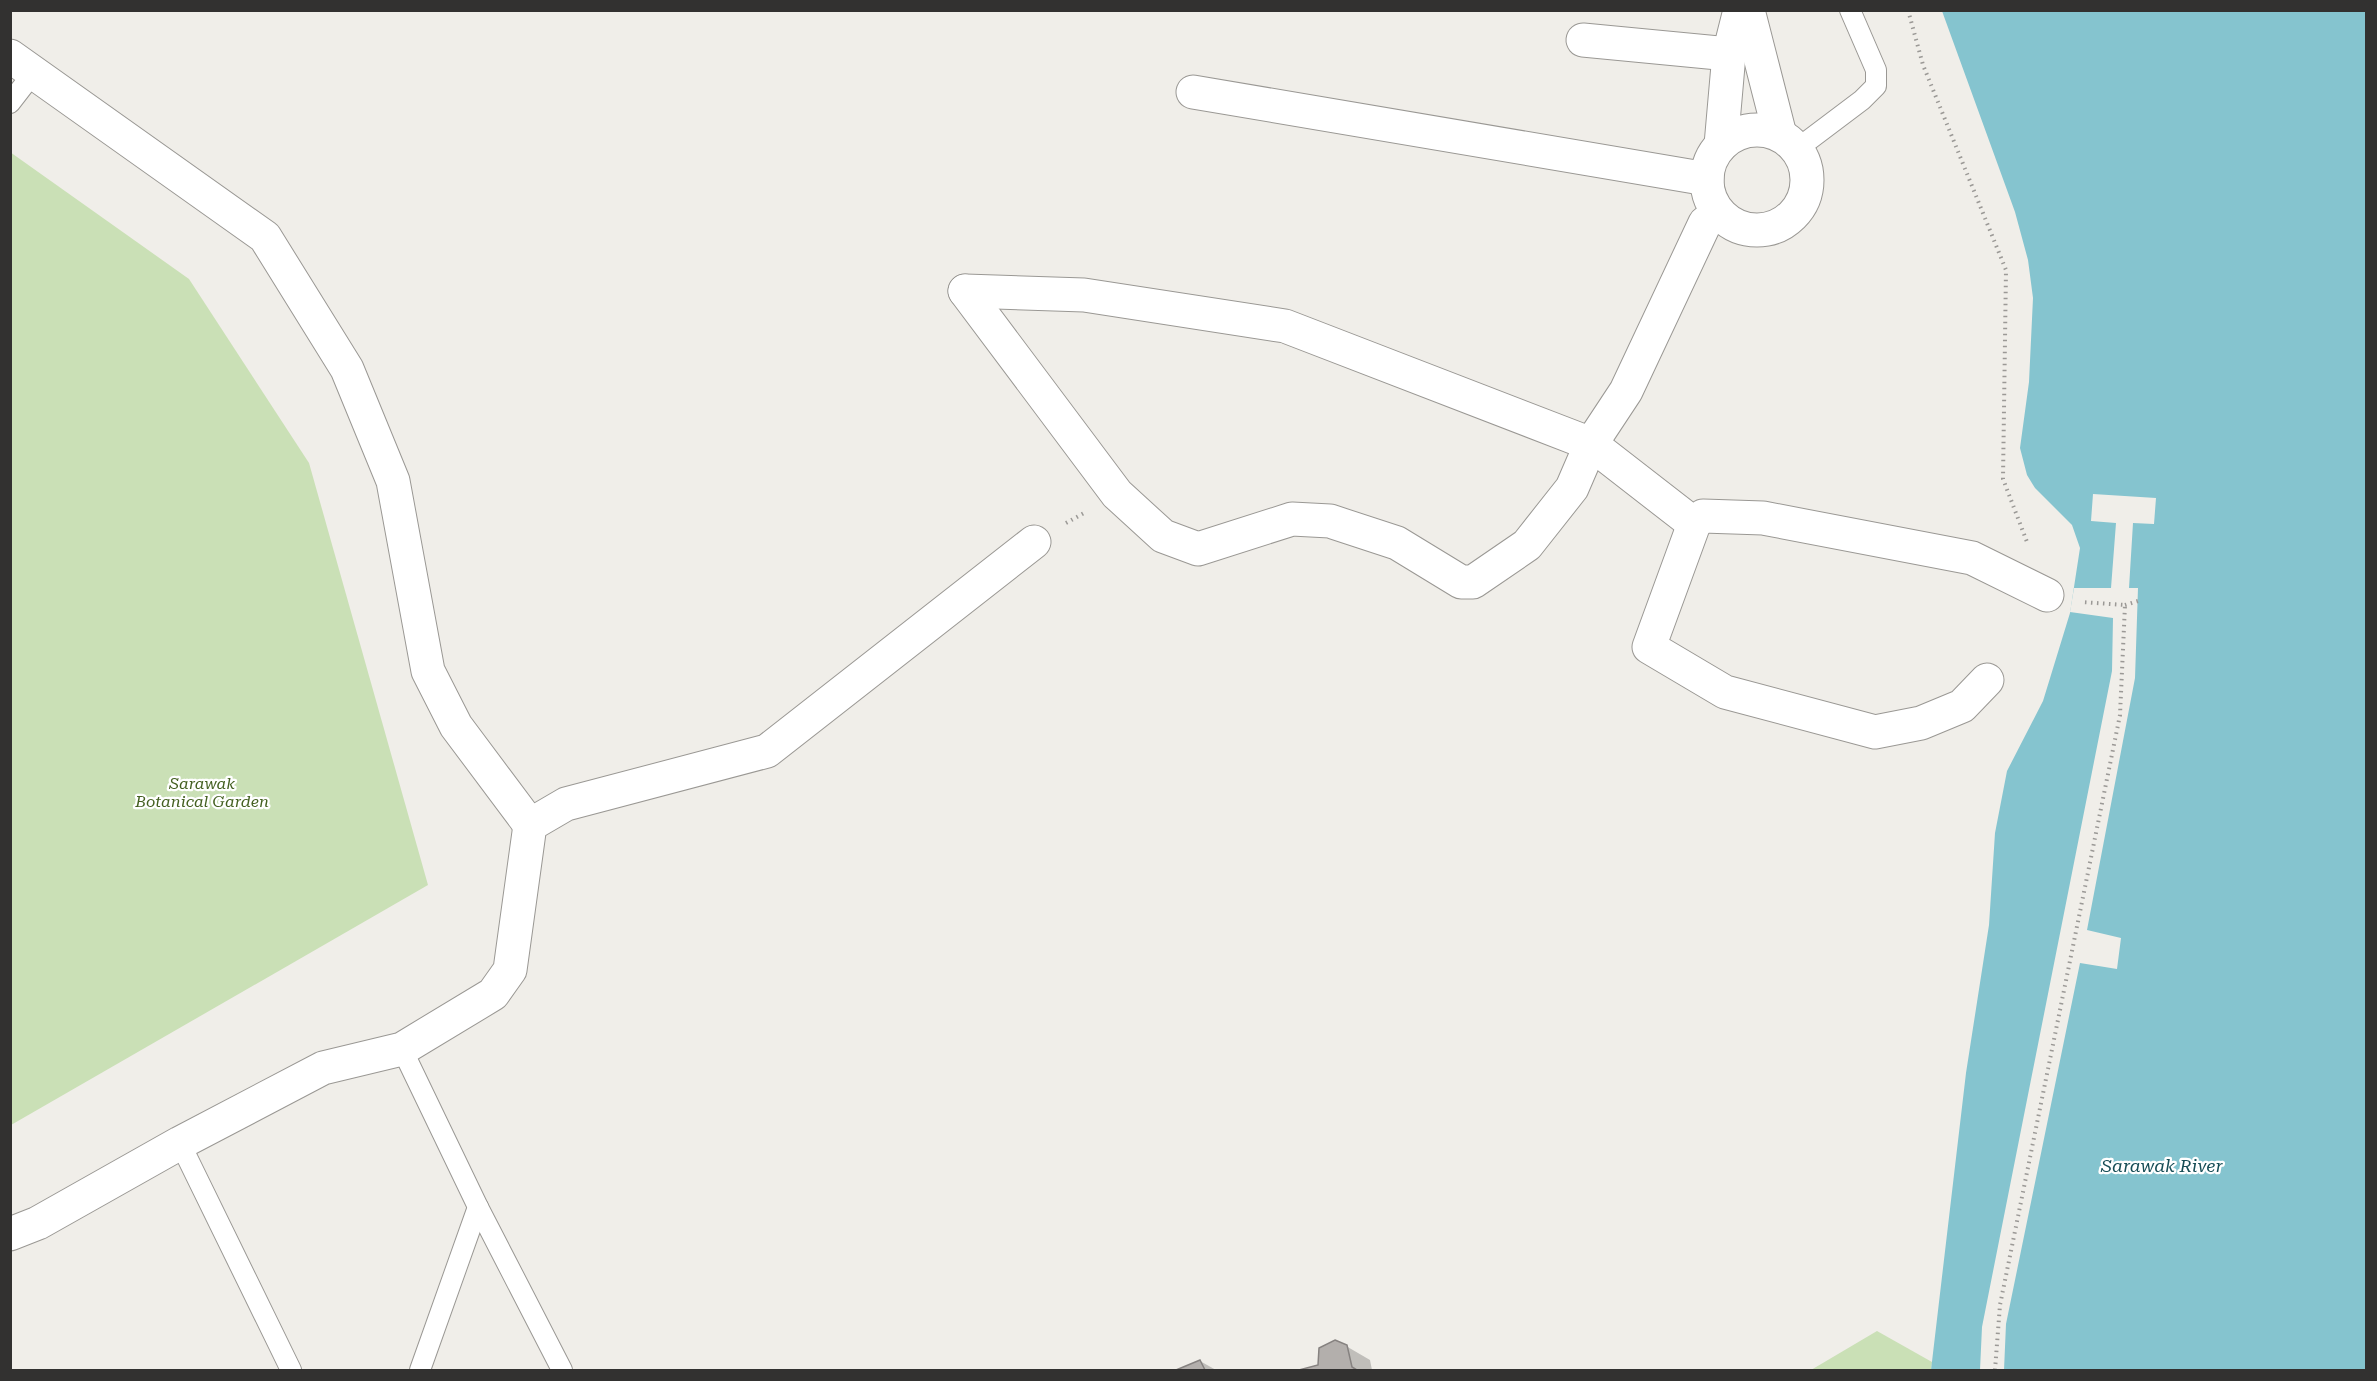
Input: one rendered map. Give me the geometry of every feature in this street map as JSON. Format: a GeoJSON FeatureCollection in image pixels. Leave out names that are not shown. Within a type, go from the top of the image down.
{"type":"FeatureCollection","features":[{"type":"Feature","properties":{"kind":"street"},"geometry":{"type":"LineString","coordinates":[[1721,145],[1729,54],[1740,10]]}},
{"type":"Feature","properties":{"kind":"street"},"geometry":{"type":"LineString","coordinates":[[1748,10],[1789,142],[1806,170],[1806,191],[1796,212],[1779,225],[1758,231],[1737,227],[1719,213],[1709,197],[1707,179],[1711,161],[1721,145],[1738,133],[1760,129],[1789,142]]}},
{"type":"Feature","properties":{"kind":"street"},"geometry":{"type":"LineString","coordinates":[[1583,40],[1729,54]]}},
{"type":"Feature","properties":{"kind":"street"},"geometry":{"type":"LineString","coordinates":[[10,1234],[38,1223],[180,1143],[323,1068],[402,1049],[493,994],[510,970],[530,825],[456,726],[428,672],[393,481],[347,369],[265,237],[22,64]]}},
{"type":"Feature","properties":{"kind":"street"},"geometry":{"type":"LineString","coordinates":[[1193,92],[1707,179]]}},
{"type":"Feature","properties":{"kind":"street"},"geometry":{"type":"LineString","coordinates":[[1694,524],[1592,444],[1285,326],[1084,295],[966,291],[1117,494],[1163,536],[1198,549],[1292,519],[1330,521],[1397,543],[1461,582],[1473,582],[1527,545],[1572,488],[1592,444],[1626,391],[1705,223],[1719,213]]}},
{"type":"Feature","properties":{"kind":"street"},"geometry":{"type":"LineString","coordinates":[[1987,680],[1962,706],[1921,723],[1875,732],[1725,692],[1649,647],[1694,524],[1703,516],[1763,518],[1972,558],[2047,595]]}},
{"type":"Feature","properties":{"kind":"street"},"geometry":{"type":"LineString","coordinates":[[530,825],[566,804],[767,751],[1034,542]]}},
{"type":"Feature","properties":{"kind":"lane"},"geometry":{"type":"LineString","coordinates":[[1789,142],[1862,100],[1876,86],[1876,70],[1850,10]]}},
{"type":"Feature","properties":{"kind":"lane"},"geometry":{"type":"LineString","coordinates":[[10,103],[22,64]]}},
{"type":"Feature","properties":{"kind":"lane"},"geometry":{"type":"LineString","coordinates":[[402,1049],[478,1207],[562,1371]]}},
{"type":"Feature","properties":{"kind":"lane"},"geometry":{"type":"LineString","coordinates":[[180,1143],[291,1371]]}},
{"type":"Feature","properties":{"kind":"lane"},"geometry":{"type":"LineString","coordinates":[[420,1371],[478,1207]]}},
{"type":"Feature","properties":{"kind":"path"},"geometry":{"type":"LineString","coordinates":[[1908,10],[1923,65],[2006,270],[2003,479],[2047,595],[2072,601],[2125,605],[2138,601]]}},
{"type":"Feature","properties":{"kind":"path"},"geometry":{"type":"LineString","coordinates":[[1034,542],[1117,494]]}},
{"type":"Feature","properties":{"kind":"path"},"geometry":{"type":"LineString","coordinates":[[1995,1371],[2000,1305],[2120,715],[2125,605]]}},
{"type":"Feature","properties":{"kind":"green space","name":"Sarawak Botanical Garden"},"geometry":{"type":"Polygon","coordinates":[[[10,152],[189,279],[309,463],[428,885],[11,1125],[10,152]]]}},
{"type":"Feature","properties":{"kind":"green space"},"geometry":{"type":"Polygon","coordinates":[[[1877,1331],[1932,1362],[1931,1370],[1811,1370],[1877,1331]]]}},
{"type":"Feature","properties":{"kind":"water","name":"Sarawak River"},"geometry":{"type":"Polygon","coordinates":[[[1942,11],[2366,11],[2366,1370],[1931,1370],[1966,1073],[1989,925],[1995,833],[2007,771],[2043,701],[2070,613],[2080,548],[2072,525],[2035,488],[2027,475],[2020,448],[2029,382],[2033,298],[2028,260],[2015,212],[1942,11]]]}},
{"type":"Feature","properties":{"kind":"pier"},"geometry":{"type":"Polygon","coordinates":[[[2093,494],[2156,498],[2154,524],[2133,523],[2129,588],[2138,588],[2135,678],[2087,930],[2121,938],[2117,969],[2080,963],[2006,1324],[2004,1370],[1980,1370],[1982,1327],[2112,671],[2113,618],[2070,612],[2074,588],[2111,588],[2116,523],[2091,521],[2093,494]]]}},
{"type":"Feature","properties":{"kind":"building"},"geometry":{"type":"Polygon","coordinates":[[[1335,1340],[1347,1345],[1352,1367],[1357,1370],[1299,1370],[1318,1365],[1319,1348],[1335,1340]]]}},
{"type":"Feature","properties":{"kind":"building"},"geometry":{"type":"Polygon","coordinates":[[[1200,1360],[1205,1370],[1176,1370],[1200,1360]]]}}]}
